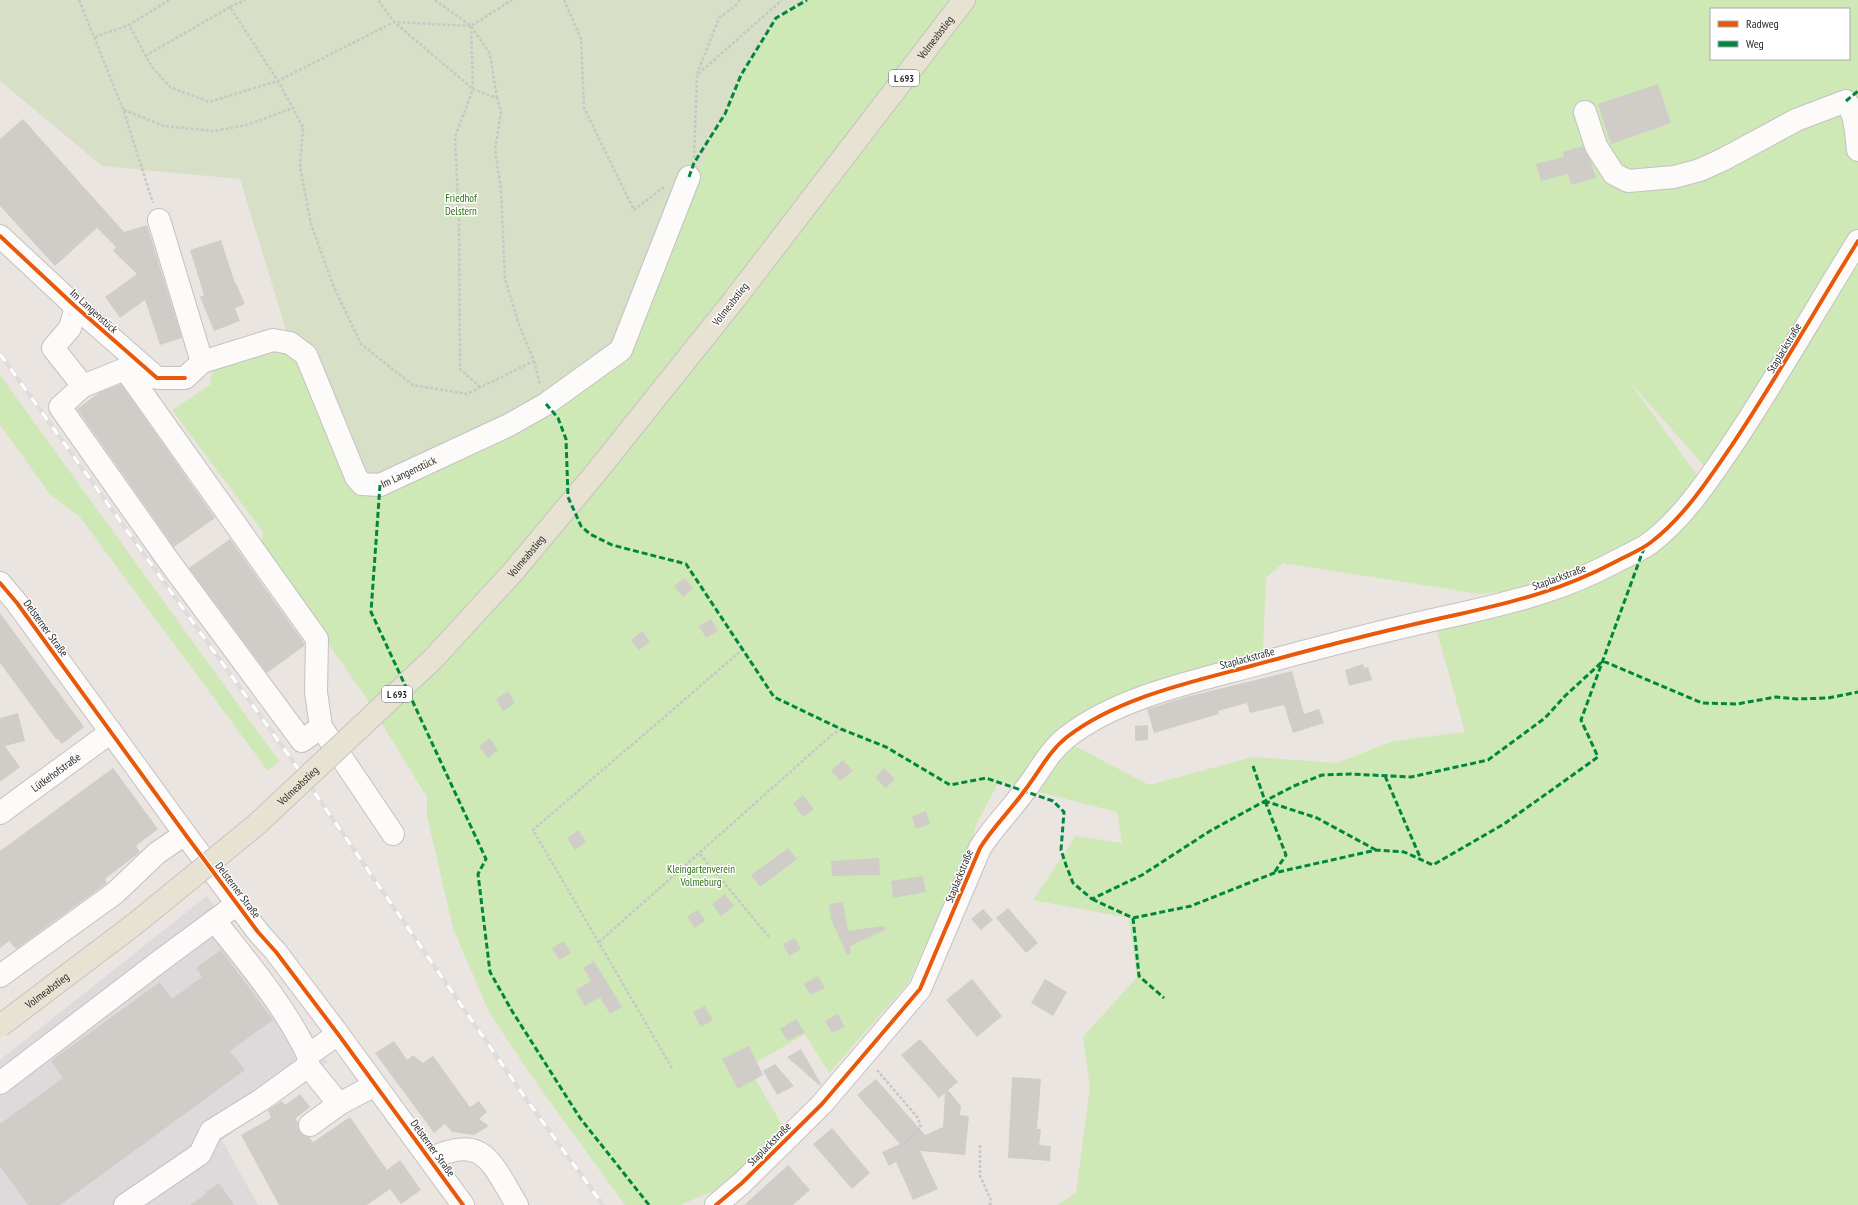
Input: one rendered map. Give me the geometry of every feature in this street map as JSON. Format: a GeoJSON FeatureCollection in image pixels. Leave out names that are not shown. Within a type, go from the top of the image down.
{"type":"FeatureCollection","features":[{"type":"Feature","properties":{"kind":"main road","name":"Volmeabstieg"},"geometry":{"type":"LineString","coordinates":[[0,1026],[136,923],[256,825],[433,659],[513,572],[594,475],[734,300],[964,0]]}},
{"type":"Feature","properties":{"kind":"street"},"geometry":{"type":"LineString","coordinates":[[1584,112],[1596,146],[1614,174],[1628,182],[1674,177],[1700,170],[1724,159],[1796,120],[1846,101],[1851,108],[1855,121],[1858,150]]}},
{"type":"Feature","properties":{"kind":"street","name":"Im Langenstück"},"geometry":{"type":"LineString","coordinates":[[0,236],[76,307],[157,378],[185,378],[202,362],[273,340],[290,343],[299,348],[306,354],[356,477],[362,484],[380,485],[509,425],[546,404],[621,350],[684,174]]}},
{"type":"Feature","properties":{"kind":"street"},"geometry":{"type":"LineString","coordinates":[[159,220],[202,362]]}},
{"type":"Feature","properties":{"kind":"street","name":"Staplackstraße"},"geometry":{"type":"LineString","coordinates":[[716,1205],[742,1183],[822,1104],[920,989],[980,848],[990,832],[1024,791],[1049,755],[1065,739],[1097,717],[1130,703],[1163,692],[1316,648],[1520,600],[1561,588],[1594,574],[1644,547],[1667,528],[1710,477],[1763,399],[1858,242]]}},
{"type":"Feature","properties":{"kind":"street"},"geometry":{"type":"LineString","coordinates":[[76,307],[70,328],[53,348],[83,386]]}},
{"type":"Feature","properties":{"kind":"street"},"geometry":{"type":"LineString","coordinates":[[321,727],[302,741],[168,560],[60,407],[83,386],[125,369],[317,639],[316,692],[321,727],[393,834]]}},
{"type":"Feature","properties":{"kind":"street","name":"Delsterner Straße"},"geometry":{"type":"LineString","coordinates":[[0,583],[17,603],[237,904],[338,1034],[463,1205]]}},
{"type":"Feature","properties":{"kind":"street","name":"Lütkehofstraße"},"geometry":{"type":"LineString","coordinates":[[0,813],[111,732]]}},
{"type":"Feature","properties":{"kind":"street"},"geometry":{"type":"LineString","coordinates":[[0,976],[115,893],[157,854],[185,834]]}},
{"type":"Feature","properties":{"kind":"street"},"geometry":{"type":"LineString","coordinates":[[0,1083],[237,904]]}},
{"type":"Feature","properties":{"kind":"street"},"geometry":{"type":"LineString","coordinates":[[215,921],[294,1028],[308,1060],[339,1104]]}},
{"type":"Feature","properties":{"kind":"street"},"geometry":{"type":"LineString","coordinates":[[125,1205],[200,1154],[211,1131],[261,1100],[338,1034]]}},
{"type":"Feature","properties":{"kind":"street"},"geometry":{"type":"LineString","coordinates":[[310,1125],[339,1104],[375,1085]]}},
{"type":"Feature","properties":{"kind":"street"},"geometry":{"type":"LineString","coordinates":[[430,1159],[447,1151],[476,1151],[485,1155],[517,1205]]}},
{"type":"Feature","properties":{"kind":"path"},"geometry":{"type":"LineString","coordinates":[[79,0],[123,109],[159,220]]}},
{"type":"Feature","properties":{"kind":"path"},"geometry":{"type":"LineString","coordinates":[[95,38],[129,25],[169,0]]}},
{"type":"Feature","properties":{"kind":"path"},"geometry":{"type":"LineString","coordinates":[[145,56],[230,7],[245,0]]}},
{"type":"Feature","properties":{"kind":"path"},"geometry":{"type":"LineString","coordinates":[[378,0],[394,22],[473,89],[497,98]]}},
{"type":"Feature","properties":{"kind":"path"},"geometry":{"type":"LineString","coordinates":[[435,0],[471,26],[490,54],[497,98],[501,112],[495,150],[501,190],[505,279],[519,326],[534,360],[546,404]]}},
{"type":"Feature","properties":{"kind":"path"},"geometry":{"type":"LineString","coordinates":[[129,25],[152,67],[170,87],[209,102],[278,81],[394,22],[471,26],[512,0]]}},
{"type":"Feature","properties":{"kind":"path"},"geometry":{"type":"LineString","coordinates":[[564,0],[582,39],[584,108],[634,210],[684,174],[697,75],[719,18],[735,6],[740,0]]}},
{"type":"Feature","properties":{"kind":"path"},"geometry":{"type":"LineString","coordinates":[[697,75],[782,0]]}},
{"type":"Feature","properties":{"kind":"path"},"geometry":{"type":"LineString","coordinates":[[230,7],[278,81],[303,127],[300,167],[311,224],[333,285],[361,344],[413,385],[467,394],[534,360]]}},
{"type":"Feature","properties":{"kind":"path"},"geometry":{"type":"LineString","coordinates":[[471,26],[473,89],[455,137],[459,223],[460,368],[481,388]]}},
{"type":"Feature","properties":{"kind":"path"},"geometry":{"type":"LineString","coordinates":[[123,109],[164,126],[214,131],[247,125],[293,108]]}},
{"type":"Feature","properties":{"kind":"path"},"geometry":{"type":"LineString","coordinates":[[672,1068],[533,830],[742,650]]}},
{"type":"Feature","properties":{"kind":"path"},"geometry":{"type":"LineString","coordinates":[[599,942],[700,854],[833,734],[841,729]]}},
{"type":"Feature","properties":{"kind":"path"},"geometry":{"type":"LineString","coordinates":[[700,854],[769,937]]}},
{"type":"Feature","properties":{"kind":"path"},"geometry":{"type":"LineString","coordinates":[[864,1056],[918,1118],[921,1128],[906,1142],[905,1147]]}},
{"type":"Feature","properties":{"kind":"path"},"geometry":{"type":"LineString","coordinates":[[980,1146],[980,1176],[991,1200],[990,1205]]}},
{"type":"Feature","properties":{"kind":"shaded area"},"geometry":{"type":"Polygon","coordinates":[[[207,896],[328,1062],[222,1140],[258,1205],[0,1205],[0,1060],[207,896]]]}},
{"type":"Feature","properties":{"kind":"green space","name":"Friedhof Delstern"},"geometry":{"type":"Polygon","coordinates":[[[0,0],[807,0],[776,18],[741,75],[620,349],[546,404],[370,485],[290,343],[240,179],[102,166],[0,81],[0,0]]]}},
{"type":"Feature","properties":{"kind":"green space","name":"Kleingartenverein Volmeburg"},"geometry":{"type":"Polygon","coordinates":[[[808,0],[1858,0],[1858,232],[1707,469],[1628,380],[1697,475],[1673,508],[1645,538],[1591,566],[1518,590],[1480,594],[1283,563],[1266,578],[1263,650],[1171,676],[1127,691],[1091,710],[1018,786],[999,781],[976,825],[971,848],[908,983],[829,1073],[805,1034],[748,1067],[785,1130],[733,1183],[680,1205],[625,1205],[530,1074],[489,1012],[453,928],[427,816],[427,797],[363,693],[261,549],[263,532],[172,410],[210,385],[213,367],[273,348],[620,350],[741,75],[776,19],[808,0]]]}},
{"type":"Feature","properties":{"kind":"green space"},"geometry":{"type":"Polygon","coordinates":[[[1858,257],[1858,1205],[1057,1205],[1076,1193],[1090,1087],[1083,1037],[1137,977],[1129,918],[1033,900],[1076,836],[1122,843],[1117,812],[1034,791],[1071,744],[1149,785],[1253,757],[1337,763],[1393,741],[1465,732],[1436,628],[1564,595],[1599,582],[1654,550],[1858,257]]]}},
{"type":"Feature","properties":{"kind":"green space"},"geometry":{"type":"Polygon","coordinates":[[[0,375],[279,761],[268,771],[80,517],[50,494],[0,425],[0,375]]]}},
{"type":"Feature","properties":{"kind":"building"},"geometry":{"type":"Polygon","coordinates":[[[1658,84],[1671,123],[1611,144],[1598,104],[1658,84]]]}},
{"type":"Feature","properties":{"kind":"building"},"geometry":{"type":"Polygon","coordinates":[[[23,119],[124,232],[147,225],[182,338],[160,345],[145,300],[120,318],[105,297],[137,274],[113,251],[116,247],[97,228],[55,266],[0,206],[0,139],[23,119]]]}},
{"type":"Feature","properties":{"kind":"building"},"geometry":{"type":"Polygon","coordinates":[[[1583,146],[1591,162],[1596,178],[1571,185],[1568,174],[1541,181],[1536,164],[1564,157],[1563,152],[1583,146]]]}},
{"type":"Feature","properties":{"kind":"building"},"geometry":{"type":"Polygon","coordinates":[[[221,240],[235,283],[245,304],[235,308],[240,321],[214,331],[200,297],[204,295],[190,250],[221,240]]]}},
{"type":"Feature","properties":{"kind":"building"},"geometry":{"type":"Polygon","coordinates":[[[121,384],[215,518],[174,547],[77,409],[100,392],[121,384]]]}},
{"type":"Feature","properties":{"kind":"building"},"geometry":{"type":"Polygon","coordinates":[[[230,539],[304,643],[304,646],[267,673],[189,568],[230,539]]]}},
{"type":"Feature","properties":{"kind":"building"},"geometry":{"type":"Polygon","coordinates":[[[685,578],[693,588],[683,597],[674,586],[685,578]]]}},
{"type":"Feature","properties":{"kind":"building"},"geometry":{"type":"Polygon","coordinates":[[[0,613],[84,727],[62,744],[58,739],[56,739],[0,663],[0,613]]]}},
{"type":"Feature","properties":{"kind":"building"},"geometry":{"type":"Polygon","coordinates":[[[711,619],[718,631],[706,638],[699,626],[711,619]]]}},
{"type":"Feature","properties":{"kind":"building"},"geometry":{"type":"Polygon","coordinates":[[[642,631],[650,642],[639,650],[631,640],[642,631]]]}},
{"type":"Feature","properties":{"kind":"building"},"geometry":{"type":"Polygon","coordinates":[[[1363,664],[1364,668],[1368,667],[1372,680],[1349,686],[1345,670],[1363,664]]]}},
{"type":"Feature","properties":{"kind":"building"},"geometry":{"type":"Polygon","coordinates":[[[1292,671],[1304,714],[1319,709],[1324,723],[1293,733],[1284,705],[1250,713],[1247,703],[1218,711],[1219,714],[1154,733],[1147,709],[1186,697],[1292,671]]]}},
{"type":"Feature","properties":{"kind":"building"},"geometry":{"type":"Polygon","coordinates":[[[508,691],[515,703],[503,711],[496,699],[508,691]]]}},
{"type":"Feature","properties":{"kind":"building"},"geometry":{"type":"Polygon","coordinates":[[[18,713],[25,741],[5,746],[20,767],[0,782],[0,718],[18,713]]]}},
{"type":"Feature","properties":{"kind":"building"},"geometry":{"type":"Polygon","coordinates":[[[1148,725],[1148,740],[1135,741],[1135,726],[1148,725]]]}},
{"type":"Feature","properties":{"kind":"building"},"geometry":{"type":"Polygon","coordinates":[[[490,738],[498,750],[488,758],[479,746],[490,738]]]}},
{"type":"Feature","properties":{"kind":"building"},"geometry":{"type":"Polygon","coordinates":[[[843,760],[853,771],[840,781],[831,770],[843,760]]]}},
{"type":"Feature","properties":{"kind":"building"},"geometry":{"type":"Polygon","coordinates":[[[113,768],[158,829],[136,846],[140,852],[105,879],[107,883],[16,949],[9,941],[0,948],[0,851],[113,768]]]}},
{"type":"Feature","properties":{"kind":"building"},"geometry":{"type":"Polygon","coordinates":[[[884,768],[895,779],[886,788],[875,778],[884,768]]]}},
{"type":"Feature","properties":{"kind":"building"},"geometry":{"type":"Polygon","coordinates":[[[803,795],[814,809],[803,817],[793,804],[803,795]]]}},
{"type":"Feature","properties":{"kind":"building"},"geometry":{"type":"Polygon","coordinates":[[[926,811],[930,824],[916,829],[912,816],[926,811]]]}},
{"type":"Feature","properties":{"kind":"building"},"geometry":{"type":"Polygon","coordinates":[[[579,830],[586,842],[575,850],[567,838],[579,830]]]}},
{"type":"Feature","properties":{"kind":"building"},"geometry":{"type":"Polygon","coordinates":[[[788,848],[797,859],[760,887],[751,875],[788,848]]]}},
{"type":"Feature","properties":{"kind":"building"},"geometry":{"type":"Polygon","coordinates":[[[879,858],[880,875],[832,876],[831,861],[879,858]]]}},
{"type":"Feature","properties":{"kind":"building"},"geometry":{"type":"Polygon","coordinates":[[[923,876],[926,892],[893,898],[891,881],[923,876]]]}},
{"type":"Feature","properties":{"kind":"building"},"geometry":{"type":"Polygon","coordinates":[[[725,894],[734,906],[721,916],[712,904],[725,894]]]}},
{"type":"Feature","properties":{"kind":"building"},"geometry":{"type":"Polygon","coordinates":[[[843,902],[848,931],[884,926],[885,930],[850,946],[851,953],[847,955],[831,919],[829,904],[843,902]]]}},
{"type":"Feature","properties":{"kind":"building"},"geometry":{"type":"Polygon","coordinates":[[[1008,908],[1038,943],[1026,953],[996,918],[1008,908]]]}},
{"type":"Feature","properties":{"kind":"building"},"geometry":{"type":"Polygon","coordinates":[[[698,909],[705,921],[695,928],[687,917],[698,909]]]}},
{"type":"Feature","properties":{"kind":"building"},"geometry":{"type":"Polygon","coordinates":[[[983,909],[993,920],[981,930],[971,919],[983,909]]]}},
{"type":"Feature","properties":{"kind":"building"},"geometry":{"type":"Polygon","coordinates":[[[795,938],[801,949],[789,956],[783,944],[795,938]]]}},
{"type":"Feature","properties":{"kind":"building"},"geometry":{"type":"Polygon","coordinates":[[[564,941],[571,953],[559,960],[552,948],[564,941]]]}},
{"type":"Feature","properties":{"kind":"building"},"geometry":{"type":"Polygon","coordinates":[[[221,950],[273,1020],[230,1051],[245,1070],[60,1205],[28,1205],[0,1166],[0,1124],[63,1078],[51,1061],[160,982],[172,999],[202,977],[196,968],[221,950]]]}},
{"type":"Feature","properties":{"kind":"building"},"geometry":{"type":"Polygon","coordinates":[[[594,961],[622,1007],[610,1014],[600,997],[585,1006],[576,990],[591,981],[583,968],[594,961]]]}},
{"type":"Feature","properties":{"kind":"building"},"geometry":{"type":"Polygon","coordinates":[[[818,976],[825,988],[810,995],[804,984],[818,976]]]}},
{"type":"Feature","properties":{"kind":"building"},"geometry":{"type":"Polygon","coordinates":[[[972,979],[1002,1016],[977,1037],[946,1000],[972,979]]]}},
{"type":"Feature","properties":{"kind":"building"},"geometry":{"type":"Polygon","coordinates":[[[1045,979],[1067,992],[1053,1016],[1031,1003],[1045,979]]]}},
{"type":"Feature","properties":{"kind":"building"},"geometry":{"type":"Polygon","coordinates":[[[705,1006],[713,1020],[701,1027],[693,1012],[705,1006]]]}},
{"type":"Feature","properties":{"kind":"building"},"geometry":{"type":"Polygon","coordinates":[[[838,1014],[845,1027],[832,1033],[825,1021],[838,1014]]]}},
{"type":"Feature","properties":{"kind":"building"},"geometry":{"type":"Polygon","coordinates":[[[796,1019],[805,1032],[788,1041],[780,1029],[796,1019]]]}},
{"type":"Feature","properties":{"kind":"building"},"geometry":{"type":"Polygon","coordinates":[[[920,1039],[958,1082],[948,1090],[961,1106],[960,1115],[969,1116],[965,1155],[920,1151],[938,1189],[913,1200],[896,1162],[889,1166],[882,1152],[900,1144],[857,1095],[876,1079],[925,1135],[943,1127],[945,1093],[939,1098],[901,1055],[920,1039]]]}},
{"type":"Feature","properties":{"kind":"building"},"geometry":{"type":"Polygon","coordinates":[[[394,1041],[407,1060],[413,1055],[423,1063],[433,1056],[470,1107],[479,1101],[487,1112],[479,1119],[489,1126],[474,1135],[452,1132],[445,1124],[434,1133],[375,1053],[394,1041]]]}},
{"type":"Feature","properties":{"kind":"building"},"geometry":{"type":"Polygon","coordinates":[[[749,1046],[763,1075],[738,1089],[722,1059],[749,1046]]]}},
{"type":"Feature","properties":{"kind":"building"},"geometry":{"type":"Polygon","coordinates":[[[801,1049],[821,1084],[819,1085],[787,1057],[801,1049]]]}},
{"type":"Feature","properties":{"kind":"building"},"geometry":{"type":"Polygon","coordinates":[[[775,1064],[794,1086],[777,1095],[763,1071],[775,1064]]]}},
{"type":"Feature","properties":{"kind":"building"},"geometry":{"type":"Polygon","coordinates":[[[1012,1077],[1041,1079],[1037,1129],[1041,1129],[1039,1145],[1051,1146],[1050,1161],[1008,1158],[1012,1077]]]}},
{"type":"Feature","properties":{"kind":"building"},"geometry":{"type":"Polygon","coordinates":[[[300,1094],[310,1107],[295,1119],[298,1122],[300,1132],[305,1136],[309,1137],[313,1142],[350,1117],[387,1170],[400,1160],[421,1190],[401,1204],[390,1189],[367,1205],[279,1205],[241,1135],[271,1118],[268,1110],[282,1101],[285,1105],[300,1094]]]}},
{"type":"Feature","properties":{"kind":"building"},"geometry":{"type":"Polygon","coordinates":[[[832,1128],[870,1173],[852,1189],[813,1144],[832,1128]]]}},
{"type":"Feature","properties":{"kind":"building"},"geometry":{"type":"Polygon","coordinates":[[[788,1165],[810,1190],[793,1205],[744,1205],[788,1165]]]}},
{"type":"Feature","properties":{"kind":"building"},"geometry":{"type":"Polygon","coordinates":[[[219,1183],[234,1205],[190,1205],[206,1194],[205,1192],[219,1183]]]}},
{"type":"Feature","properties":{"kind":"railway"},"geometry":{"type":"LineString","coordinates":[[0,354],[292,760],[524,1096],[603,1205]]}},
{"type":"Feature","properties":{"kind":"marked path"},"geometry":{"type":"LineString","coordinates":[[689,177],[694,163],[725,114],[741,75],[776,18],[807,0]]}},
{"type":"Feature","properties":{"kind":"marked path"},"geometry":{"type":"LineString","coordinates":[[1846,101],[1858,91]]}},
{"type":"Feature","properties":{"kind":"marked path"},"geometry":{"type":"LineString","coordinates":[[546,404],[558,418],[566,439],[568,497],[581,526],[590,534],[612,545],[686,564],[774,697],[841,729],[886,747],[950,785],[986,778],[1053,801],[1064,812],[1061,850],[1073,883],[1092,899],[1142,875],[1210,831],[1265,801],[1294,786],[1322,775],[1351,774],[1411,777],[1488,760],[1545,718],[1565,696],[1603,661],[1702,703],[1737,704],[1776,697],[1797,699],[1828,698],[1858,692]]}},
{"type":"Feature","properties":{"kind":"marked path"},"geometry":{"type":"LineString","coordinates":[[380,485],[371,612],[486,859],[478,874],[490,972],[512,1011],[580,1118],[649,1205]]}},
{"type":"Feature","properties":{"kind":"marked path"},"geometry":{"type":"LineString","coordinates":[[1092,899],[1133,918],[1191,906],[1274,873],[1376,850],[1404,852],[1433,865],[1504,824],[1598,757],[1581,720],[1644,548]]}},
{"type":"Feature","properties":{"kind":"marked path"},"geometry":{"type":"LineString","coordinates":[[1253,766],[1265,801],[1317,818],[1376,850]]}},
{"type":"Feature","properties":{"kind":"marked path"},"geometry":{"type":"LineString","coordinates":[[1385,776],[1420,857]]}},
{"type":"Feature","properties":{"kind":"marked path"},"geometry":{"type":"LineString","coordinates":[[1265,801],[1286,855],[1274,873]]}},
{"type":"Feature","properties":{"kind":"marked path"},"geometry":{"type":"LineString","coordinates":[[1133,918],[1139,976],[1164,998]]}},
{"type":"Feature","properties":{"kind":"cycle path"},"geometry":{"type":"LineString","coordinates":[[0,236],[76,307],[157,378],[185,378]]}},
{"type":"Feature","properties":{"kind":"cycle path"},"geometry":{"type":"LineString","coordinates":[[716,1205],[742,1183],[822,1104],[920,989],[980,848],[1020,797],[1049,755],[1067,737],[1087,723],[1108,712],[1155,693],[1204,678],[1329,645],[1539,594],[1595,572],[1646,546],[1673,523],[1712,474],[1763,397],[1858,241]]}},
{"type":"Feature","properties":{"kind":"cycle path"},"geometry":{"type":"LineString","coordinates":[[0,583],[17,603],[258,932],[276,952],[338,1034],[463,1205]]}}]}
